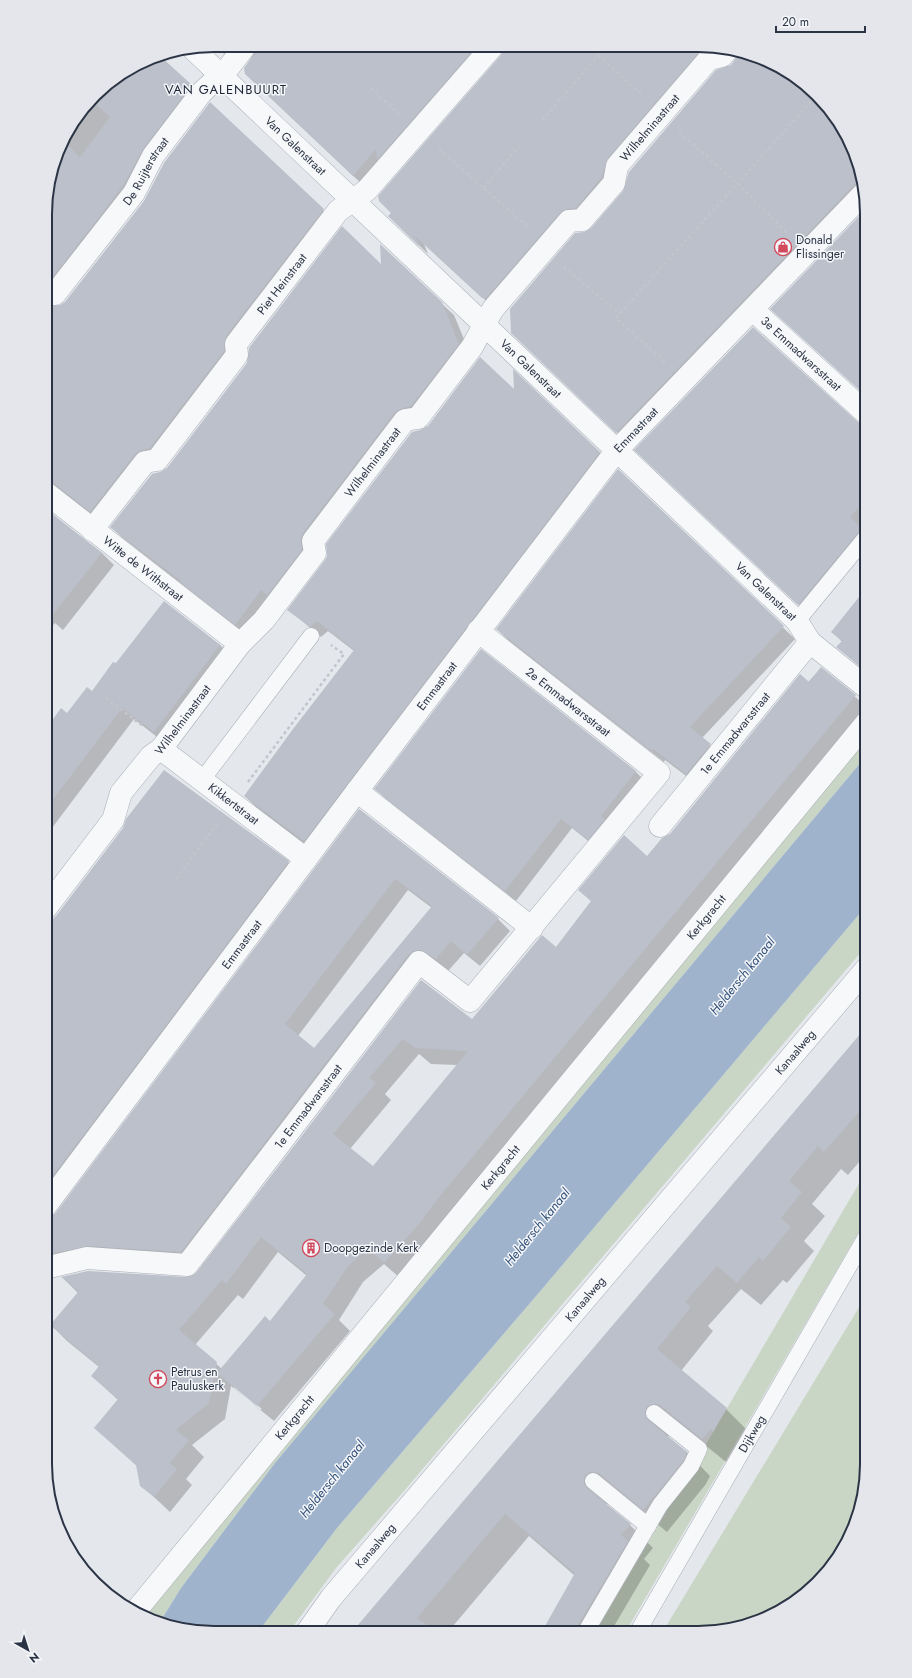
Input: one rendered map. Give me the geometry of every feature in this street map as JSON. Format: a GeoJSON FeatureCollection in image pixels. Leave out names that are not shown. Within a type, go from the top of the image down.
{"type":"FeatureCollection","features":[{"type":"Feature","properties":{"kind":"street","name":"De Ruijterstraat"},"geometry":{"type":"LineString","coordinates":[[52,294],[55,294],[134,193],[153,156],[201,93],[220,74],[230,67],[241,52]]}},
{"type":"Feature","properties":{"kind":"street","name":"Piet Heinstraat"},"geometry":{"type":"LineString","coordinates":[[92,530],[145,462],[157,460],[237,355],[236,344],[241,337],[338,211],[367,190],[488,52]]}},
{"type":"Feature","properties":{"kind":"street","name":"Van Galenstraat"},"geometry":{"type":"LineString","coordinates":[[196,53],[797,621],[810,642],[860,682]]}},
{"type":"Feature","properties":{"kind":"street","name":"Wilhelminastraat"},"geometry":{"type":"LineString","coordinates":[[52,900],[113,820],[121,793],[150,756],[163,746],[240,644],[264,620],[315,553],[313,541],[400,426],[405,420],[418,418],[472,348],[493,309],[569,221],[582,220],[614,183],[617,166],[709,59],[722,56],[724,54]]}},
{"type":"Feature","properties":{"kind":"street","name":"Emmastraat"},"geometry":{"type":"LineString","coordinates":[[52,1198],[478,630],[617,450],[860,199]]}},
{"type":"Feature","properties":{"kind":"street","name":"3e Emmadwarsstraat"},"geometry":{"type":"LineString","coordinates":[[753,310],[860,408]]}},
{"type":"Feature","properties":{"kind":"street","name":"Witte de Withstraat"},"geometry":{"type":"LineString","coordinates":[[52,498],[240,644]]}},
{"type":"Feature","properties":{"kind":"street","name":"2e Emmadwarsstraat"},"geometry":{"type":"LineString","coordinates":[[478,630],[659,773]]}},
{"type":"Feature","properties":{"kind":"street","name":"1e Emmadwarsstraat"},"geometry":{"type":"LineString","coordinates":[[660,826],[810,642]]}},
{"type":"Feature","properties":{"kind":"street","name":"Kerkgracht"},"geometry":{"type":"LineString","coordinates":[[138,1607],[860,730]]}},
{"type":"Feature","properties":{"kind":"street","name":"Kikkertstraat"},"geometry":{"type":"LineString","coordinates":[[163,746],[232,804],[306,859]]}},
{"type":"Feature","properties":{"kind":"street","name":"1e Emmadwarsstraat"},"geometry":{"type":"LineString","coordinates":[[52,1266],[87,1258],[187,1265],[419,962],[470,1001],[659,773]]}},
{"type":"Feature","properties":{"kind":"street"},"geometry":{"type":"LineString","coordinates":[[357,791],[532,928]]}},
{"type":"Feature","properties":{"kind":"street","name":"Kanaalweg"},"geometry":{"type":"LineString","coordinates":[[311,1626],[332,1598],[860,976]]}},
{"type":"Feature","properties":{"kind":"lane"},"geometry":{"type":"LineString","coordinates":[[797,621],[860,544]]}},
{"type":"Feature","properties":{"kind":"lane"},"geometry":{"type":"LineString","coordinates":[[202,780],[319,639]]}},
{"type":"Feature","properties":{"kind":"lane","name":"Dijkweg"},"geometry":{"type":"LineString","coordinates":[[641,1626],[860,1247]]}},
{"type":"Feature","properties":{"kind":"lane"},"geometry":{"type":"LineString","coordinates":[[589,1626],[660,1505],[691,1466],[698,1449],[654,1412]]}},
{"type":"Feature","properties":{"kind":"lane"},"geometry":{"type":"LineString","coordinates":[[593,1481],[648,1526]]}},
{"type":"Feature","properties":{"kind":"path"},"geometry":{"type":"LineString","coordinates":[[597,52],[737,183],[807,252]]}},
{"type":"Feature","properties":{"kind":"path"},"geometry":{"type":"LineString","coordinates":[[542,120],[602,52]]}},
{"type":"Feature","properties":{"kind":"path"},"geometry":{"type":"LineString","coordinates":[[371,88],[483,188],[620,314]]}},
{"type":"Feature","properties":{"kind":"path"},"geometry":{"type":"LineString","coordinates":[[684,380],[616,318],[813,99]]}},
{"type":"Feature","properties":{"kind":"path"},"geometry":{"type":"LineString","coordinates":[[483,188],[520,146]]}},
{"type":"Feature","properties":{"kind":"path"},"geometry":{"type":"LineString","coordinates":[[176,879],[344,654],[319,639]]}},
{"type":"Feature","properties":{"kind":"path"},"geometry":{"type":"LineString","coordinates":[[106,698],[163,746]]}},
{"type":"Feature","properties":{"kind":"green space"},"geometry":{"type":"Polygon","coordinates":[[[860,745],[860,763],[275,1463],[181,1588],[163,1617],[147,1611],[860,745]]]}},
{"type":"Feature","properties":{"kind":"green space"},"geometry":{"type":"Polygon","coordinates":[[[860,913],[860,953],[404,1491],[336,1568],[293,1626],[263,1626],[337,1528],[537,1295],[860,913]]]}},
{"type":"Feature","properties":{"kind":"green space"},"geometry":{"type":"Polygon","coordinates":[[[860,1182],[860,1230],[629,1626],[599,1626],[860,1182]]]}},
{"type":"Feature","properties":{"kind":"green space"},"geometry":{"type":"Polygon","coordinates":[[[860,1306],[859,1485],[848,1526],[833,1554],[813,1579],[797,1593],[760,1614],[719,1625],[666,1626],[860,1306]]]}},
{"type":"Feature","properties":{"kind":"water","name":"Heldersch kanaal"},"geometry":{"type":"Polygon","coordinates":[[[860,763],[860,913],[537,1295],[337,1528],[263,1626],[203,1626],[182,1623],[163,1617],[181,1588],[275,1463],[860,763]]]}},
{"type":"Feature","properties":{"kind":"building"},"geometry":{"type":"Polygon","coordinates":[[[472,52],[377,160],[376,149],[353,176],[245,74],[244,68],[256,53],[472,52]]]}},
{"type":"Feature","properties":{"kind":"building"},"geometry":{"type":"Polygon","coordinates":[[[502,52],[699,52],[608,158],[602,177],[576,208],[567,209],[560,213],[486,298],[482,298],[415,236],[419,246],[388,216],[391,213],[379,201],[378,196],[502,52]]]}},
{"type":"Feature","properties":{"kind":"building"},"geometry":{"type":"Polygon","coordinates":[[[737,57],[760,64],[788,79],[813,99],[827,115],[843,142],[848,152],[857,183],[616,433],[511,333],[510,309],[575,233],[584,232],[591,228],[623,191],[629,172],[716,70],[731,65],[737,57]]]}},
{"type":"Feature","properties":{"kind":"building"},"geometry":{"type":"Polygon","coordinates":[[[165,60],[192,85],[143,149],[123,186],[52,278],[52,203],[55,182],[64,152],[68,145],[80,157],[110,117],[95,104],[115,85],[152,64],[165,60]]]}},
{"type":"Feature","properties":{"kind":"building"},"geometry":{"type":"Polygon","coordinates":[[[210,102],[324,209],[226,336],[224,351],[150,448],[135,454],[90,512],[52,482],[52,306],[60,305],[65,302],[144,201],[164,163],[210,102]]]}},
{"type":"Feature","properties":{"kind":"building"},"geometry":{"type":"Polygon","coordinates":[[[860,215],[860,391],[770,309],[860,215]]]}},
{"type":"Feature","properties":{"kind":"building"},"geometry":{"type":"Polygon","coordinates":[[[342,226],[381,264],[380,244],[442,302],[459,344],[411,406],[395,412],[303,533],[301,538],[302,550],[267,595],[261,590],[235,625],[179,581],[180,580],[110,527],[152,474],[167,468],[247,363],[249,348],[342,226]]]}},
{"type":"Feature","properties":{"kind":"building"},"geometry":{"type":"Polygon","coordinates":[[[753,327],[860,423],[860,506],[850,517],[860,526],[860,530],[798,605],[634,450],[753,327]]]}},
{"type":"Feature","properties":{"kind":"building"},"geometry":{"type":"Polygon","coordinates":[[[480,357],[514,389],[513,369],[600,452],[304,841],[244,796],[354,650],[317,621],[310,627],[287,610],[325,560],[327,556],[326,544],[412,432],[428,426],[480,357]]]}},
{"type":"Feature","properties":{"kind":"building"},"geometry":{"type":"Polygon","coordinates":[[[618,469],[784,626],[690,727],[711,744],[686,774],[653,749],[652,751],[496,629],[618,469]]]}},
{"type":"Feature","properties":{"kind":"building"},"geometry":{"type":"Polygon","coordinates":[[[52,514],[102,553],[52,616],[52,514]]]}},
{"type":"Feature","properties":{"kind":"building"},"geometry":{"type":"Polygon","coordinates":[[[860,596],[860,666],[836,647],[842,641],[831,632],[860,596]]]}},
{"type":"Feature","properties":{"kind":"building"},"geometry":{"type":"Polygon","coordinates":[[[164,601],[220,645],[154,732],[122,708],[52,801],[52,721],[61,708],[67,713],[87,687],[92,691],[113,662],[116,663],[164,601]]]}},
{"type":"Feature","properties":{"kind":"building"},"geometry":{"type":"Polygon","coordinates":[[[481,649],[636,771],[601,816],[605,819],[588,840],[561,819],[505,891],[374,789],[481,649]]]}},
{"type":"Feature","properties":{"kind":"building"},"geometry":{"type":"Polygon","coordinates":[[[821,667],[856,695],[440,1196],[419,1224],[384,1263],[368,1249],[348,1266],[323,1304],[335,1314],[257,1406],[217,1373],[265,1316],[270,1321],[307,1274],[261,1237],[226,1284],[222,1280],[179,1330],[217,1362],[209,1403],[176,1430],[189,1440],[170,1463],[177,1469],[154,1497],[140,1486],[136,1465],[94,1428],[118,1399],[91,1376],[99,1366],[52,1327],[52,1323],[79,1291],[61,1277],[88,1271],[186,1277],[197,1273],[421,980],[472,1019],[542,935],[556,947],[591,901],[578,890],[624,835],[647,856],[662,838],[670,834],[800,674],[809,682],[821,667]],[[403,1039],[369,1078],[376,1083],[333,1134],[373,1166],[468,1051],[415,1048],[403,1039]]]}},
{"type":"Feature","properties":{"kind":"building"},"geometry":{"type":"Polygon","coordinates":[[[164,770],[289,861],[52,1177],[52,920],[123,828],[126,819],[164,770]]]}},
{"type":"Feature","properties":{"kind":"building"},"geometry":{"type":"Polygon","coordinates":[[[359,809],[499,918],[467,955],[451,941],[436,959],[421,950],[415,950],[409,954],[181,1252],[88,1246],[52,1254],[52,1216],[55,1214],[359,809]],[[395,879],[285,1024],[314,1048],[432,906],[395,879]]]}},
{"type":"Feature","properties":{"kind":"building"},"geometry":{"type":"Polygon","coordinates":[[[860,1034],[860,1111],[824,1152],[818,1146],[789,1181],[802,1192],[781,1218],[791,1227],[763,1261],[759,1257],[737,1283],[717,1266],[685,1302],[691,1307],[657,1349],[727,1408],[713,1432],[711,1429],[702,1439],[660,1405],[655,1404],[647,1407],[645,1412],[648,1420],[687,1452],[683,1461],[643,1510],[599,1473],[590,1472],[585,1475],[584,1484],[587,1488],[631,1524],[621,1535],[628,1541],[577,1626],[545,1626],[575,1573],[505,1514],[417,1618],[428,1626],[357,1626],[860,1034]]]}},
{"type":"Feature","properties":{"kind":"place","name":"Donald Flissinger"},"geometry":{"type":"Point","coordinates":[783,247]}},
{"type":"Feature","properties":{"kind":"place","name":"Doopgezinde Kerk"},"geometry":{"type":"Point","coordinates":[311,1248]}},
{"type":"Feature","properties":{"kind":"place","name":"Petrus en Pauluskerk"},"geometry":{"type":"Point","coordinates":[158,1379]}},
{"type":"Feature","properties":{"kind":"district","name":"VAN GALENBUURT"},"geometry":{"type":"Point","coordinates":[226,89]}}]}
